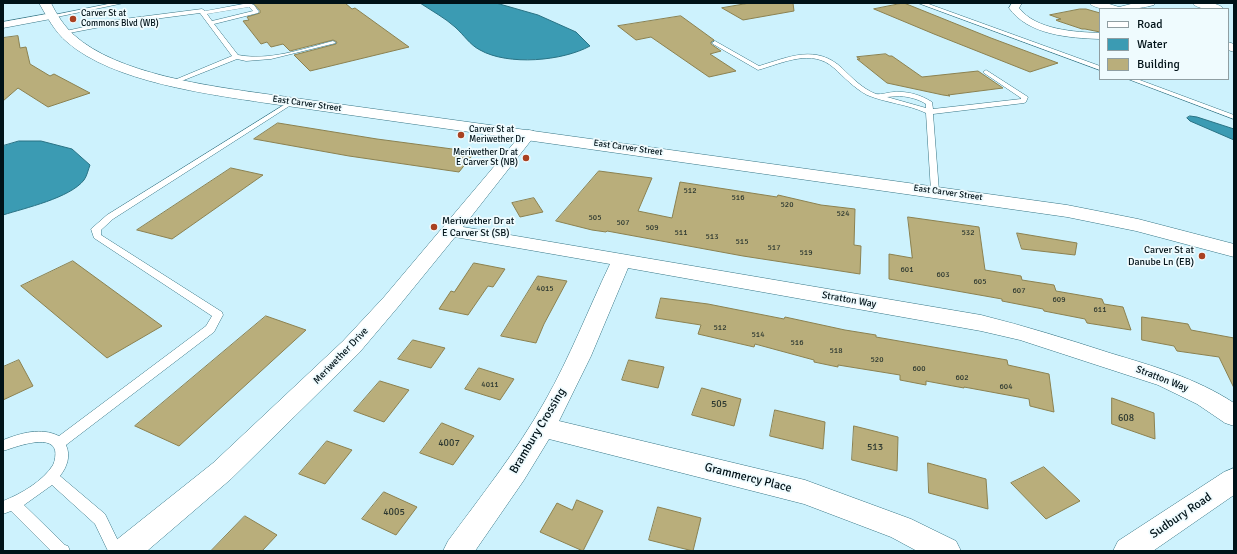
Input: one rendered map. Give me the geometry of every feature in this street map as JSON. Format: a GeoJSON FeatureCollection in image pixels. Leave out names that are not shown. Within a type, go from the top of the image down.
{"type":"FeatureCollection","features":[{"type":"Feature","properties":{"kind":"street"},"geometry":{"type":"LineString","coordinates":[[1017,3],[1014,8],[1016,12],[1034,24],[1068,33],[1099,36]]}},
{"type":"Feature","properties":{"kind":"street"},"geometry":{"type":"LineString","coordinates":[[1127,8],[1150,3]]}},
{"type":"Feature","properties":{"kind":"street"},"geometry":{"type":"LineString","coordinates":[[1198,3],[1222,6]]}},
{"type":"Feature","properties":{"kind":"street"},"geometry":{"type":"LineString","coordinates":[[1103,4],[1113,8]]}},
{"type":"Feature","properties":{"kind":"street"},"geometry":{"type":"LineString","coordinates":[[3,25],[49,9]]}},
{"type":"Feature","properties":{"kind":"street","name":"East Carver Street"},"geometry":{"type":"LineString","coordinates":[[49,9],[54,21],[75,43],[124,67],[174,82],[224,92],[292,102],[935,191],[1101,217],[1182,236],[1234,251]]}},
{"type":"Feature","properties":{"kind":"street","name":"Meriwether Drive"},"geometry":{"type":"LineString","coordinates":[[125,551],[222,471],[346,352],[391,302],[529,134]]}},
{"type":"Feature","properties":{"kind":"street","name":"Stratton Way"},"geometry":{"type":"LineString","coordinates":[[449,230],[981,323],[1024,333],[1166,379],[1206,397],[1234,416]]}},
{"type":"Feature","properties":{"kind":"street","name":"Brambury Crossing"},"geometry":{"type":"LineString","coordinates":[[458,551],[503,488],[543,427],[565,387],[622,260]]}},
{"type":"Feature","properties":{"kind":"street","name":"Grammercy Place"},"geometry":{"type":"LineString","coordinates":[[543,427],[805,492],[901,528],[946,551]]}},
{"type":"Feature","properties":{"kind":"street","name":"Sudbury Road"},"geometry":{"type":"LineString","coordinates":[[1128,551],[1234,480]]}},
{"type":"Feature","properties":{"kind":"lane"},"geometry":{"type":"LineString","coordinates":[[49,9],[122,3]]}},
{"type":"Feature","properties":{"kind":"lane"},"geometry":{"type":"LineString","coordinates":[[921,3],[1099,68]]}},
{"type":"Feature","properties":{"kind":"lane"},"geometry":{"type":"LineString","coordinates":[[64,32],[116,22],[202,11],[203,13],[249,5],[252,6],[256,12],[248,16],[210,23]]}},
{"type":"Feature","properties":{"kind":"lane"},"geometry":{"type":"LineString","coordinates":[[203,13],[236,57]]}},
{"type":"Feature","properties":{"kind":"lane"},"geometry":{"type":"LineString","coordinates":[[174,82],[236,57],[262,58],[333,43]]}},
{"type":"Feature","properties":{"kind":"lane"},"geometry":{"type":"LineString","coordinates":[[715,43],[758,68],[787,59],[815,55],[826,58],[843,75],[866,91],[918,105],[929,112],[1024,101],[1025,97],[986,72]]}},
{"type":"Feature","properties":{"kind":"lane"},"geometry":{"type":"LineString","coordinates":[[1134,80],[1234,117]]}},
{"type":"Feature","properties":{"kind":"lane"},"geometry":{"type":"LineString","coordinates":[[59,443],[210,329],[218,315],[97,236],[96,229],[110,217],[292,102]]}},
{"type":"Feature","properties":{"kind":"lane"},"geometry":{"type":"LineString","coordinates":[[929,112],[935,191]]}},
{"type":"Feature","properties":{"kind":"lane"},"geometry":{"type":"LineString","coordinates":[[3,446],[25,438],[40,436],[52,438],[59,443],[63,452],[60,464],[52,476],[28,496],[8,506],[63,551]]}},
{"type":"Feature","properties":{"kind":"lane"},"geometry":{"type":"LineString","coordinates":[[52,476],[100,519],[116,551]]}},
{"type":"Feature","properties":{"kind":"water"},"geometry":{"type":"Polygon","coordinates":[[[420,3],[496,3],[538,15],[576,32],[590,46],[565,55],[535,60],[520,60],[492,55],[476,48],[451,24],[420,3]]]}},
{"type":"Feature","properties":{"kind":"water"},"geometry":{"type":"Polygon","coordinates":[[[1190,116],[1234,129],[1234,140],[1190,121],[1187,118],[1190,116]]]}},
{"type":"Feature","properties":{"kind":"water"},"geometry":{"type":"Polygon","coordinates":[[[19,141],[41,141],[72,149],[90,165],[87,175],[84,180],[69,192],[35,206],[3,215],[3,146],[19,141]]]}},
{"type":"Feature","properties":{"kind":"building"},"geometry":{"type":"Polygon","coordinates":[[[253,3],[345,3],[352,9],[355,8],[409,47],[310,71],[294,55],[336,44],[337,42],[333,40],[290,51],[283,44],[271,47],[267,42],[261,44],[243,21],[249,20],[247,17],[260,13],[253,3]]]}},
{"type":"Feature","properties":{"kind":"building"},"geometry":{"type":"Polygon","coordinates":[[[750,3],[793,3],[794,11],[743,20],[722,8],[750,3]]]}},
{"type":"Feature","properties":{"kind":"building"},"geometry":{"type":"Polygon","coordinates":[[[904,3],[1058,63],[1030,72],[874,9],[904,3]]]}},
{"type":"Feature","properties":{"kind":"building"},"geometry":{"type":"Polygon","coordinates":[[[1080,9],[1099,13],[1099,32],[1082,29],[1058,21],[1056,20],[1061,19],[1050,15],[1080,9]]]}},
{"type":"Feature","properties":{"kind":"building"},"geometry":{"type":"Polygon","coordinates":[[[681,16],[714,40],[711,44],[721,51],[710,54],[736,71],[709,77],[651,37],[636,40],[618,26],[681,16]]]}},
{"type":"Feature","properties":{"kind":"building"},"geometry":{"type":"Polygon","coordinates":[[[18,36],[20,48],[26,47],[30,64],[50,76],[54,74],[90,93],[48,107],[18,88],[3,101],[3,38],[18,36]]]}},
{"type":"Feature","properties":{"kind":"building"},"geometry":{"type":"Polygon","coordinates":[[[886,54],[892,56],[922,77],[978,71],[1003,88],[948,95],[950,96],[943,95],[887,83],[857,59],[860,59],[857,57],[886,54]]]}},
{"type":"Feature","properties":{"kind":"building"},"geometry":{"type":"Polygon","coordinates":[[[278,123],[377,139],[475,152],[459,172],[349,156],[254,139],[278,123]]]}},
{"type":"Feature","properties":{"kind":"building"},"geometry":{"type":"Polygon","coordinates":[[[231,168],[263,175],[172,239],[137,230],[231,168]]]}},
{"type":"Feature","properties":{"kind":"building"},"geometry":{"type":"Polygon","coordinates":[[[599,171],[652,178],[638,211],[672,218],[680,182],[777,197],[778,195],[821,205],[855,209],[854,245],[861,246],[860,274],[743,256],[607,231],[592,230],[556,221],[599,171]]]}},
{"type":"Feature","properties":{"kind":"building"},"geometry":{"type":"Polygon","coordinates":[[[534,198],[543,212],[520,217],[512,203],[534,198]]]}},
{"type":"Feature","properties":{"kind":"building"},"geometry":{"type":"Polygon","coordinates":[[[908,217],[979,227],[985,270],[1021,276],[1022,280],[1054,285],[1056,291],[1102,299],[1104,304],[1123,307],[1131,330],[1087,323],[1085,319],[1002,301],[1002,299],[889,279],[889,254],[912,258],[908,217]]]}},
{"type":"Feature","properties":{"kind":"building"},"geometry":{"type":"Polygon","coordinates":[[[1017,233],[1077,243],[1075,255],[1022,249],[1017,233]]]}},
{"type":"Feature","properties":{"kind":"building"},"geometry":{"type":"Polygon","coordinates":[[[73,261],[162,326],[107,358],[21,286],[73,261]]]}},
{"type":"Feature","properties":{"kind":"building"},"geometry":{"type":"Polygon","coordinates":[[[474,263],[505,269],[493,287],[488,286],[468,315],[439,309],[451,291],[454,292],[474,263]]]}},
{"type":"Feature","properties":{"kind":"building"},"geometry":{"type":"Polygon","coordinates":[[[538,276],[567,281],[544,324],[536,343],[501,336],[538,276]]]}},
{"type":"Feature","properties":{"kind":"building"},"geometry":{"type":"Polygon","coordinates":[[[661,298],[708,304],[784,319],[785,317],[876,335],[876,337],[1007,360],[1008,365],[1049,374],[1054,412],[1030,406],[1029,399],[926,381],[926,385],[900,380],[900,375],[838,365],[838,367],[814,362],[814,360],[755,344],[754,347],[698,334],[701,325],[656,318],[661,298]]]}},
{"type":"Feature","properties":{"kind":"building"},"geometry":{"type":"Polygon","coordinates":[[[266,316],[306,330],[179,446],[135,426],[266,316]]]}},
{"type":"Feature","properties":{"kind":"building"},"geometry":{"type":"Polygon","coordinates":[[[1142,317],[1188,324],[1191,330],[1234,338],[1234,388],[1219,357],[1177,351],[1174,346],[1142,340],[1142,317]]]}},
{"type":"Feature","properties":{"kind":"building"},"geometry":{"type":"Polygon","coordinates":[[[413,340],[445,348],[431,368],[398,359],[413,340]]]}},
{"type":"Feature","properties":{"kind":"building"},"geometry":{"type":"Polygon","coordinates":[[[19,360],[33,386],[3,400],[3,367],[19,360]]]}},
{"type":"Feature","properties":{"kind":"building"},"geometry":{"type":"Polygon","coordinates":[[[629,360],[664,367],[658,388],[622,380],[629,360]]]}},
{"type":"Feature","properties":{"kind":"building"},"geometry":{"type":"Polygon","coordinates":[[[479,368],[514,379],[500,400],[465,389],[479,368]]]}},
{"type":"Feature","properties":{"kind":"building"},"geometry":{"type":"Polygon","coordinates":[[[380,381],[409,390],[384,422],[354,411],[380,381]]]}},
{"type":"Feature","properties":{"kind":"building"},"geometry":{"type":"Polygon","coordinates":[[[702,388],[741,399],[734,426],[692,415],[702,388]]]}},
{"type":"Feature","properties":{"kind":"building"},"geometry":{"type":"Polygon","coordinates":[[[1112,398],[1154,413],[1155,439],[1112,424],[1112,398]]]}},
{"type":"Feature","properties":{"kind":"building"},"geometry":{"type":"Polygon","coordinates":[[[775,410],[825,422],[823,449],[770,436],[775,410]]]}},
{"type":"Feature","properties":{"kind":"building"},"geometry":{"type":"Polygon","coordinates":[[[442,423],[474,436],[453,465],[420,453],[442,423]]]}},
{"type":"Feature","properties":{"kind":"building"},"geometry":{"type":"Polygon","coordinates":[[[854,426],[898,437],[897,471],[852,460],[854,426]]]}},
{"type":"Feature","properties":{"kind":"building"},"geometry":{"type":"Polygon","coordinates":[[[327,441],[352,450],[325,484],[299,474],[327,441]]]}},
{"type":"Feature","properties":{"kind":"building"},"geometry":{"type":"Polygon","coordinates":[[[928,463],[986,479],[988,509],[929,493],[928,463]]]}},
{"type":"Feature","properties":{"kind":"building"},"geometry":{"type":"Polygon","coordinates":[[[1044,467],[1080,501],[1046,519],[1011,483],[1044,467]]]}},
{"type":"Feature","properties":{"kind":"building"},"geometry":{"type":"Polygon","coordinates":[[[384,492],[417,507],[396,535],[362,519],[384,492]]]}},
{"type":"Feature","properties":{"kind":"building"},"geometry":{"type":"Polygon","coordinates":[[[577,500],[603,511],[583,551],[540,532],[557,503],[572,510],[577,500]]]}},
{"type":"Feature","properties":{"kind":"building"},"geometry":{"type":"Polygon","coordinates":[[[658,507],[701,518],[693,551],[649,540],[658,507]]]}},
{"type":"Feature","properties":{"kind":"building"},"geometry":{"type":"Polygon","coordinates":[[[245,516],[277,535],[262,551],[211,551],[245,516]]]}},
{"type":"Feature","properties":{"kind":"place","name":"Carver St at Commons Blvd (WB)"},"geometry":{"type":"Point","coordinates":[73,19]}},
{"type":"Feature","properties":{"kind":"place","name":"Carver St at Meriwether Dr"},"geometry":{"type":"Point","coordinates":[461,135]}},
{"type":"Feature","properties":{"kind":"place","name":"Meriwether Dr at E Carver St (NB)"},"geometry":{"type":"Point","coordinates":[526,158]}},
{"type":"Feature","properties":{"kind":"place","name":"Meriwether Dr at E Carver St (SB)"},"geometry":{"type":"Point","coordinates":[434,227]}},
{"type":"Feature","properties":{"kind":"place","name":"Carver St at Danube Ln (EB)"},"geometry":{"type":"Point","coordinates":[1202,256]}}]}
